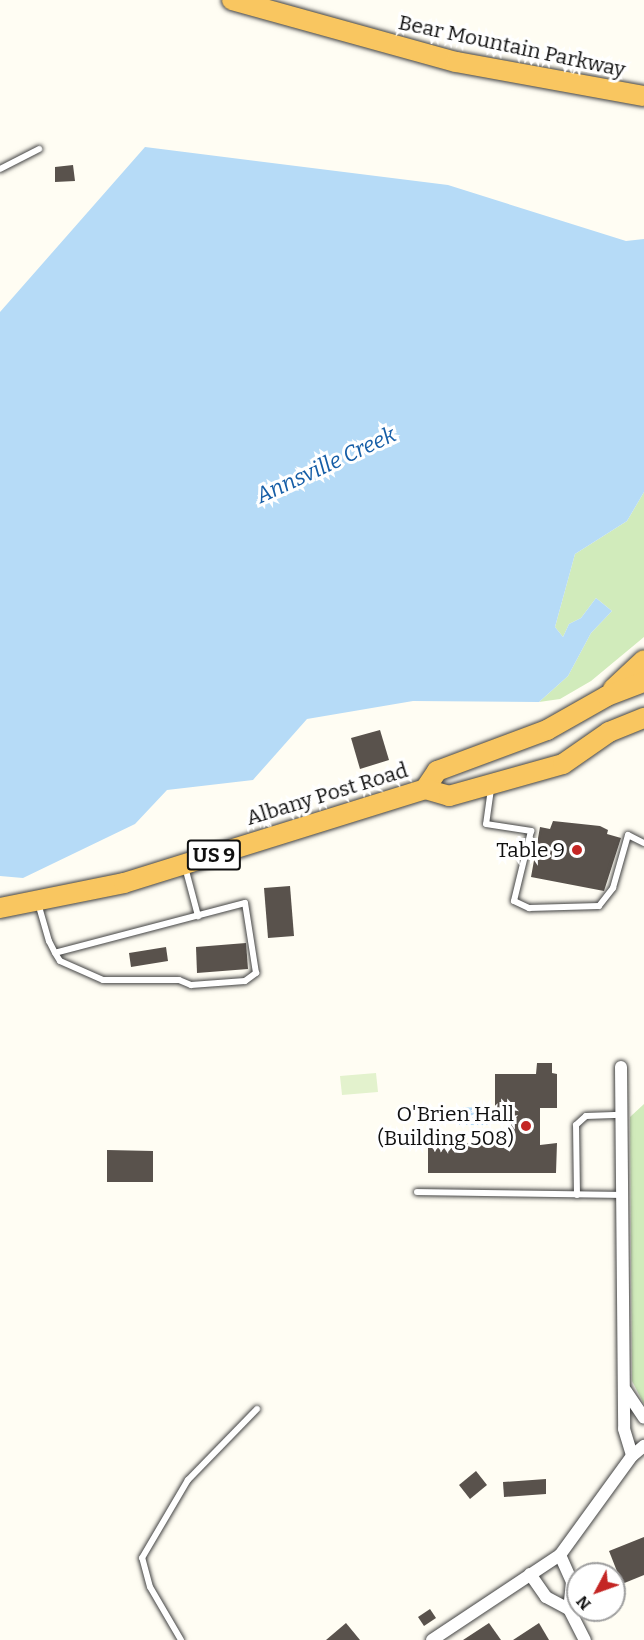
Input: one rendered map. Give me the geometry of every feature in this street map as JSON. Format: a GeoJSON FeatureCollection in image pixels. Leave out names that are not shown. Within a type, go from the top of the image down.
{"type":"FeatureCollection","features":[{"type":"Feature","properties":{"kind":"highway","name":"Bear Mountain Parkway"},"geometry":{"type":"LineString","coordinates":[[232,0],[456,62],[644,96]]}},
{"type":"Feature","properties":{"kind":"highway"},"geometry":{"type":"LineString","coordinates":[[607,696],[644,660]]}},
{"type":"Feature","properties":{"kind":"highway","name":"Albany Post Road"},"geometry":{"type":"LineString","coordinates":[[425,789],[436,771],[547,730],[607,696],[644,682]]}},
{"type":"Feature","properties":{"kind":"highway","name":"Albany Post Road"},"geometry":{"type":"LineString","coordinates":[[0,908],[38,902],[184,864],[425,789],[449,796],[563,764],[609,732],[644,718]]}},
{"type":"Feature","properties":{"kind":"street"},"geometry":{"type":"LineString","coordinates":[[621,1067],[626,1390],[624,1429],[632,1456]]}},
{"type":"Feature","properties":{"kind":"street"},"geometry":{"type":"LineString","coordinates":[[626,1390],[644,1418]]}},
{"type":"Feature","properties":{"kind":"street"},"geometry":{"type":"LineString","coordinates":[[432,1640],[560,1555],[632,1456],[644,1446]]}},
{"type":"Feature","properties":{"kind":"street"},"geometry":{"type":"LineString","coordinates":[[560,1555],[566,1568]]}},
{"type":"Feature","properties":{"kind":"street"},"geometry":{"type":"LineString","coordinates":[[530,1574],[546,1597],[566,1607]]}},
{"type":"Feature","properties":{"kind":"street"},"geometry":{"type":"LineString","coordinates":[[576,1622],[585,1640]]}},
{"type":"Feature","properties":{"kind":"lane"},"geometry":{"type":"LineString","coordinates":[[0,169],[39,149]]}},
{"type":"Feature","properties":{"kind":"lane"},"geometry":{"type":"LineString","coordinates":[[491,785],[486,824],[531,831],[514,901],[529,908],[600,906],[613,888],[628,836],[644,843]]}},
{"type":"Feature","properties":{"kind":"lane"},"geometry":{"type":"LineString","coordinates":[[184,864],[198,916]]}},
{"type":"Feature","properties":{"kind":"lane"},"geometry":{"type":"LineString","coordinates":[[38,902],[55,953],[75,970],[103,980],[179,980],[191,986],[245,981],[255,973],[245,903],[55,953]]}},
{"type":"Feature","properties":{"kind":"lane"},"geometry":{"type":"LineString","coordinates":[[577,1195],[576,1125],[586,1116],[621,1115]]}},
{"type":"Feature","properties":{"kind":"lane"},"geometry":{"type":"LineString","coordinates":[[417,1192],[622,1195]]}},
{"type":"Feature","properties":{"kind":"lane"},"geometry":{"type":"LineString","coordinates":[[181,1640],[150,1587],[142,1558],[188,1479],[257,1409]]}},
{"type":"Feature","properties":{"kind":"green space"},"geometry":{"type":"Polygon","coordinates":[[[644,492],[644,637],[591,681],[560,699],[539,702],[568,676],[591,633],[612,611],[596,598],[581,618],[569,624],[563,637],[555,627],[575,554],[627,521],[644,492]]]}},
{"type":"Feature","properties":{"kind":"green space"},"geometry":{"type":"Polygon","coordinates":[[[376,1073],[378,1092],[342,1095],[340,1076],[376,1073]]]}},
{"type":"Feature","properties":{"kind":"green space"},"geometry":{"type":"Polygon","coordinates":[[[644,1104],[644,1404],[632,1381],[630,1117],[644,1104]]]}},
{"type":"Feature","properties":{"kind":"water","name":"Annsville Creek"},"geometry":{"type":"Polygon","coordinates":[[[145,147],[448,185],[626,241],[644,239],[644,492],[627,521],[575,554],[555,627],[563,637],[569,624],[581,618],[596,598],[612,611],[591,633],[568,676],[539,702],[413,701],[307,719],[253,780],[167,790],[135,824],[23,878],[0,876],[0,312],[145,147]]]}},
{"type":"Feature","properties":{"kind":"water"},"geometry":{"type":"Polygon","coordinates":[[[456,1107],[488,1108],[489,1125],[456,1125],[456,1107]]]}},
{"type":"Feature","properties":{"kind":"building"},"geometry":{"type":"Polygon","coordinates":[[[73,165],[75,181],[55,182],[55,167],[73,165]]]}},
{"type":"Feature","properties":{"kind":"building"},"geometry":{"type":"Polygon","coordinates":[[[380,730],[389,760],[360,769],[351,738],[380,730]]]}},
{"type":"Feature","properties":{"kind":"building","name":"Table 9"},"geometry":{"type":"Polygon","coordinates":[[[553,821],[600,826],[608,830],[607,834],[621,838],[604,891],[531,877],[540,827],[550,829],[553,821]]]}},
{"type":"Feature","properties":{"kind":"building"},"geometry":{"type":"Polygon","coordinates":[[[290,886],[294,936],[268,938],[264,888],[290,886]]]}},
{"type":"Feature","properties":{"kind":"building"},"geometry":{"type":"Polygon","coordinates":[[[246,943],[248,969],[197,973],[196,947],[246,943]]]}},
{"type":"Feature","properties":{"kind":"building"},"geometry":{"type":"Polygon","coordinates":[[[166,947],[168,961],[131,967],[129,953],[166,947]]]}},
{"type":"Feature","properties":{"kind":"building","name":"O'Brien Hall (Building 508)"},"geometry":{"type":"Polygon","coordinates":[[[537,1063],[552,1063],[552,1073],[557,1074],[557,1108],[540,1108],[540,1145],[557,1143],[556,1173],[428,1173],[428,1143],[511,1144],[511,1108],[495,1108],[495,1074],[536,1074],[537,1063]]]}},
{"type":"Feature","properties":{"kind":"building"},"geometry":{"type":"Polygon","coordinates":[[[107,1150],[153,1151],[153,1182],[107,1182],[107,1150]]]}},
{"type":"Feature","properties":{"kind":"building"},"geometry":{"type":"Polygon","coordinates":[[[476,1471],[487,1485],[470,1499],[459,1485],[476,1471]]]}},
{"type":"Feature","properties":{"kind":"building"},"geometry":{"type":"Polygon","coordinates":[[[546,1479],[546,1494],[504,1497],[503,1482],[546,1479]]]}},
{"type":"Feature","properties":{"kind":"building"},"geometry":{"type":"Polygon","coordinates":[[[644,1537],[644,1575],[626,1582],[626,1562],[613,1562],[609,1551],[644,1537]]]}},
{"type":"Feature","properties":{"kind":"building"},"geometry":{"type":"Polygon","coordinates":[[[430,1609],[436,1618],[424,1626],[418,1617],[430,1609]]]}},
{"type":"Feature","properties":{"kind":"building"},"geometry":{"type":"Polygon","coordinates":[[[346,1623],[360,1640],[326,1640],[346,1623]]]}},
{"type":"Feature","properties":{"kind":"building"},"geometry":{"type":"Polygon","coordinates":[[[489,1623],[501,1640],[463,1640],[489,1623]]]}},
{"type":"Feature","properties":{"kind":"building"},"geometry":{"type":"Polygon","coordinates":[[[539,1623],[549,1640],[513,1640],[539,1623]]]}},
{"type":"Feature","properties":{"kind":"place","name":"Table 9"},"geometry":{"type":"Point","coordinates":[577,850]}},
{"type":"Feature","properties":{"kind":"place","name":"O'Brien Hall (Building 508)"},"geometry":{"type":"Point","coordinates":[526,1126]}}]}
